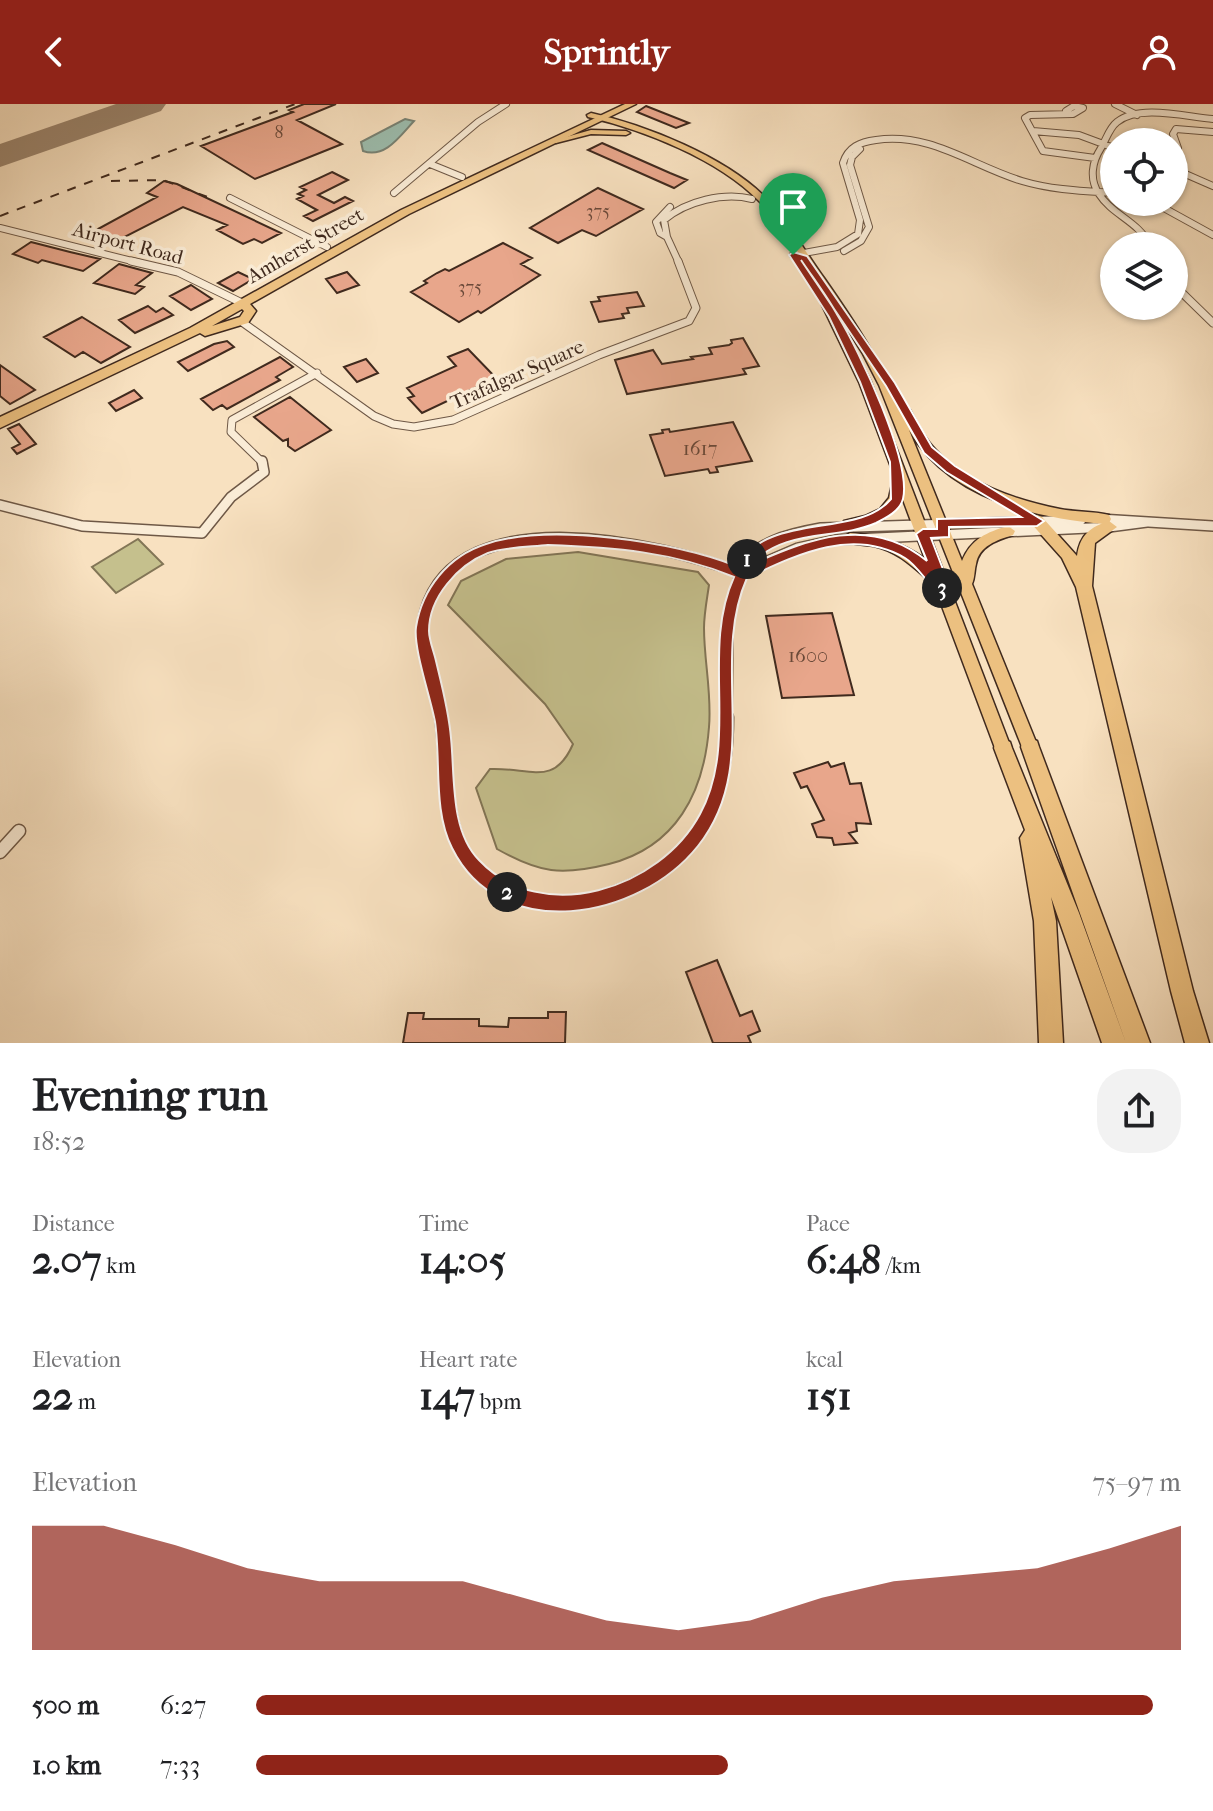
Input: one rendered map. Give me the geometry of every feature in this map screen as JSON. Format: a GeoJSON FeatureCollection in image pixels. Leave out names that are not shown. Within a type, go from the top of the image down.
{"type":"FeatureCollection","features":[{"type":"Feature","properties":{"kind":"highway","name":"Amherst Street"},"geometry":{"type":"LineString","coordinates":[[0,416],[240,302],[381,224],[556,141],[598,118],[614,104]]}},
{"type":"Feature","properties":{"kind":"highway","name":"Amherst Street"},"geometry":{"type":"LineString","coordinates":[[0,423],[183,337],[327,247],[462,177],[628,106]]}},
{"type":"Feature","properties":{"kind":"highway"},"geometry":{"type":"LineString","coordinates":[[183,337],[242,322],[250,313],[240,302]]}},
{"type":"Feature","properties":{"kind":"highway"},"geometry":{"type":"LineString","coordinates":[[1107,523],[1093,533],[1086,547],[1086,579],[1092,615],[1197,1043]]}},
{"type":"Feature","properties":{"kind":"highway"},"geometry":{"type":"LineString","coordinates":[[1042,525],[1076,567],[1092,615]]}},
{"type":"Feature","properties":{"kind":"highway"},"geometry":{"type":"LineString","coordinates":[[1030,747],[1138,1043]]}},
{"type":"Feature","properties":{"kind":"highway"},"geometry":{"type":"LineString","coordinates":[[1003,748],[1027,825],[1043,898],[1051,1043]]}},
{"type":"Feature","properties":{"kind":"highway"},"geometry":{"type":"LineString","coordinates":[[1003,748],[1068,913],[1114,1043]]}},
{"type":"Feature","properties":{"kind":"main road"},"geometry":{"type":"LineString","coordinates":[[628,106],[620,115],[640,134]]}},
{"type":"Feature","properties":{"kind":"main road"},"geometry":{"type":"LineString","coordinates":[[598,118],[702,163],[769,207],[891,385],[928,450],[950,469],[1042,525]]}},
{"type":"Feature","properties":{"kind":"main road"},"geometry":{"type":"LineString","coordinates":[[556,141],[595,131],[640,134]]}},
{"type":"Feature","properties":{"kind":"main road"},"geometry":{"type":"LineString","coordinates":[[744,188],[800,255],[852,352],[1003,748]]}},
{"type":"Feature","properties":{"kind":"main road"},"geometry":{"type":"LineString","coordinates":[[874,363],[1030,747]]}},
{"type":"Feature","properties":{"kind":"main road"},"geometry":{"type":"LineString","coordinates":[[850,532],[880,516],[893,505],[899,489],[896,462]]}},
{"type":"Feature","properties":{"kind":"main road"},"geometry":{"type":"LineString","coordinates":[[983,487],[1049,511],[1107,523]]}},
{"type":"Feature","properties":{"kind":"main road"},"geometry":{"type":"LineString","coordinates":[[972,600],[967,574],[970,554],[987,539],[1008,531]]}},
{"type":"Feature","properties":{"kind":"main road"},"geometry":{"type":"LineString","coordinates":[[850,532],[905,552],[926,567],[944,590]]}},
{"type":"Feature","properties":{"kind":"street"},"geometry":{"type":"LineString","coordinates":[[394,193],[482,118],[506,104]]}},
{"type":"Feature","properties":{"kind":"street"},"geometry":{"type":"LineString","coordinates":[[1115,104],[1137,115]]}},
{"type":"Feature","properties":{"kind":"street"},"geometry":{"type":"LineString","coordinates":[[1068,114],[1027,115],[1025,118],[1041,150],[1095,158]]}},
{"type":"Feature","properties":{"kind":"street"},"geometry":{"type":"LineString","coordinates":[[1112,128],[1115,122],[1137,115],[1213,119]]}},
{"type":"Feature","properties":{"kind":"street"},"geometry":{"type":"LineString","coordinates":[[1188,130],[1213,132]]}},
{"type":"Feature","properties":{"kind":"street"},"geometry":{"type":"LineString","coordinates":[[1033,131],[1079,135],[1100,143]]}},
{"type":"Feature","properties":{"kind":"street"},"geometry":{"type":"LineString","coordinates":[[800,255],[839,253],[865,237],[869,223],[851,159],[856,151],[872,144],[898,141],[926,144],[1012,182],[1061,193],[1100,192]]}},
{"type":"Feature","properties":{"kind":"street"},"geometry":{"type":"LineString","coordinates":[[1100,151],[1095,158],[1095,192],[1142,232]]}},
{"type":"Feature","properties":{"kind":"street"},"geometry":{"type":"LineString","coordinates":[[430,164],[462,177]]}},
{"type":"Feature","properties":{"kind":"street"},"geometry":{"type":"LineString","coordinates":[[1188,175],[1213,186]]}},
{"type":"Feature","properties":{"kind":"street","name":"Trafalgar Square"},"geometry":{"type":"LineString","coordinates":[[242,322],[386,421],[414,427],[453,420],[599,355],[689,321],[696,308],[675,250],[667,237],[660,233],[656,222],[667,209],[744,188]]}},
{"type":"Feature","properties":{"kind":"street"},"geometry":{"type":"LineString","coordinates":[[667,237],[664,220],[674,211],[732,196],[752,199]]}},
{"type":"Feature","properties":{"kind":"street"},"geometry":{"type":"LineString","coordinates":[[230,198],[327,247]]}},
{"type":"Feature","properties":{"kind":"street"},"geometry":{"type":"LineString","coordinates":[[1184,216],[1213,235]]}},
{"type":"Feature","properties":{"kind":"street","name":"Airport Road"},"geometry":{"type":"LineString","coordinates":[[0,228],[178,272],[240,302]]}},
{"type":"Feature","properties":{"kind":"street"},"geometry":{"type":"LineString","coordinates":[[1188,299],[1213,323]]}},
{"type":"Feature","properties":{"kind":"street"},"geometry":{"type":"LineString","coordinates":[[0,505],[82,526],[202,533],[231,497],[261,476],[265,467],[234,436],[229,425],[232,420],[317,373]]}},
{"type":"Feature","properties":{"kind":"street"},"geometry":{"type":"LineString","coordinates":[[850,532],[798,548],[742,574],[711,562],[656,549],[610,542],[548,540],[489,547],[467,558],[446,575],[426,609],[423,642],[443,725],[452,822],[462,853],[482,875],[509,893],[536,902],[586,902],[616,895],[641,883],[661,870],[691,841],[706,819],[723,777],[727,621],[732,596],[742,574],[743,564],[782,538],[811,530],[850,532],[1147,522],[1213,526]]}},
{"type":"Feature","properties":{"kind":"street"},"geometry":{"type":"LineString","coordinates":[[943,528],[1008,531],[1042,525]]}},
{"type":"Feature","properties":{"kind":"street"},"geometry":{"type":"LineString","coordinates":[[0,852],[19,831]]}},
{"type":"Feature","properties":{"kind":"shaded area"},"geometry":{"type":"Polygon","coordinates":[[[405,119],[414,121],[392,145],[378,152],[363,151],[361,142],[405,119]]]}},
{"type":"Feature","properties":{"kind":"shaded area"},"geometry":{"type":"Polygon","coordinates":[[[138,539],[163,564],[116,593],[92,567],[138,539]]]}},
{"type":"Feature","properties":{"kind":"shaded area"},"geometry":{"type":"Polygon","coordinates":[[[578,552],[698,572],[709,585],[704,628],[710,715],[701,774],[693,795],[669,831],[632,856],[592,868],[564,871],[526,863],[497,849],[476,788],[490,769],[549,771],[566,758],[573,744],[545,704],[448,605],[461,581],[506,559],[578,552]]]}},
{"type":"Feature","properties":{"kind":"building"},"geometry":{"type":"Polygon","coordinates":[[[304,104],[336,104],[297,120],[342,144],[255,179],[201,146],[293,112],[289,110],[304,104]]]}},
{"type":"Feature","properties":{"kind":"building"},"geometry":{"type":"Polygon","coordinates":[[[646,106],[689,123],[676,128],[637,112],[646,106]]]}},
{"type":"Feature","properties":{"kind":"building"},"geometry":{"type":"Polygon","coordinates":[[[602,143],[687,180],[674,188],[588,150],[602,143]]]}},
{"type":"Feature","properties":{"kind":"building"},"geometry":{"type":"Polygon","coordinates":[[[332,172],[348,180],[318,195],[334,203],[345,197],[353,201],[313,221],[304,216],[317,210],[297,199],[303,196],[298,194],[306,190],[300,187],[332,172]]]}},
{"type":"Feature","properties":{"kind":"building"},"geometry":{"type":"Polygon","coordinates":[[[164,181],[177,184],[281,233],[262,243],[254,239],[243,244],[217,230],[227,225],[183,207],[109,245],[87,235],[157,197],[147,193],[164,181]]]}},
{"type":"Feature","properties":{"kind":"building"},"geometry":{"type":"Polygon","coordinates":[[[598,188],[643,209],[596,236],[582,230],[558,243],[530,228],[598,188]]]}},
{"type":"Feature","properties":{"kind":"building"},"geometry":{"type":"Polygon","coordinates":[[[31,242],[100,259],[83,271],[42,260],[38,263],[13,254],[31,242]]]}},
{"type":"Feature","properties":{"kind":"building"},"geometry":{"type":"Polygon","coordinates":[[[503,243],[532,258],[521,264],[540,275],[481,313],[478,311],[459,322],[411,292],[437,273],[445,269],[449,271],[503,243]]]}},
{"type":"Feature","properties":{"kind":"building"},"geometry":{"type":"Polygon","coordinates":[[[119,264],[152,273],[136,285],[144,287],[135,294],[94,283],[119,264]]]}},
{"type":"Feature","properties":{"kind":"building"},"geometry":{"type":"Polygon","coordinates":[[[238,272],[253,279],[233,291],[218,283],[238,272]]]}},
{"type":"Feature","properties":{"kind":"building"},"geometry":{"type":"Polygon","coordinates":[[[347,272],[359,285],[337,293],[326,279],[347,272]]]}},
{"type":"Feature","properties":{"kind":"building"},"geometry":{"type":"Polygon","coordinates":[[[191,285],[212,299],[191,310],[170,296],[191,285]]]}},
{"type":"Feature","properties":{"kind":"building"},"geometry":{"type":"Polygon","coordinates":[[[637,292],[644,306],[627,308],[629,313],[622,314],[624,318],[599,322],[591,302],[600,301],[598,297],[637,292]]]}},
{"type":"Feature","properties":{"kind":"building"},"geometry":{"type":"Polygon","coordinates":[[[148,306],[156,312],[163,308],[173,315],[135,333],[119,320],[148,306]]]}},
{"type":"Feature","properties":{"kind":"building"},"geometry":{"type":"Polygon","coordinates":[[[82,317],[130,347],[101,363],[83,352],[75,357],[44,337],[82,317]]]}},
{"type":"Feature","properties":{"kind":"building"},"geometry":{"type":"Polygon","coordinates":[[[743,338],[759,366],[743,369],[746,374],[627,394],[615,360],[653,350],[662,364],[693,359],[691,357],[712,354],[709,348],[729,345],[731,340],[743,338]]]}},
{"type":"Feature","properties":{"kind":"building"},"geometry":{"type":"Polygon","coordinates":[[[227,341],[234,347],[188,371],[178,362],[214,344],[227,341]]]}},
{"type":"Feature","properties":{"kind":"building"},"geometry":{"type":"Polygon","coordinates":[[[468,349],[496,378],[422,413],[408,398],[414,396],[407,388],[456,366],[448,357],[468,349]]]}},
{"type":"Feature","properties":{"kind":"building"},"geometry":{"type":"Polygon","coordinates":[[[280,357],[293,367],[276,377],[280,380],[227,409],[222,405],[213,410],[201,399],[280,357]]]}},
{"type":"Feature","properties":{"kind":"building"},"geometry":{"type":"Polygon","coordinates":[[[366,359],[378,373],[357,382],[344,367],[366,359]]]}},
{"type":"Feature","properties":{"kind":"building"},"geometry":{"type":"Polygon","coordinates":[[[0,365],[35,390],[10,404],[0,396],[0,365]]]}},
{"type":"Feature","properties":{"kind":"building"},"geometry":{"type":"Polygon","coordinates":[[[134,390],[142,398],[116,411],[109,403],[134,390]]]}},
{"type":"Feature","properties":{"kind":"building"},"geometry":{"type":"Polygon","coordinates":[[[290,397],[331,430],[295,451],[288,446],[288,439],[283,441],[254,417],[290,397]]]}},
{"type":"Feature","properties":{"kind":"building"},"geometry":{"type":"Polygon","coordinates":[[[733,422],[752,461],[716,467],[718,472],[710,473],[708,469],[665,476],[650,435],[663,433],[662,430],[669,429],[670,432],[733,422]]]}},
{"type":"Feature","properties":{"kind":"building"},"geometry":{"type":"Polygon","coordinates":[[[19,424],[36,444],[17,454],[12,448],[20,444],[8,429],[19,424]]]}},
{"type":"Feature","properties":{"kind":"building"},"geometry":{"type":"Polygon","coordinates":[[[832,613],[854,695],[782,698],[766,616],[832,613]]]}},
{"type":"Feature","properties":{"kind":"building"},"geometry":{"type":"Polygon","coordinates":[[[828,762],[831,767],[844,763],[850,784],[861,783],[871,824],[856,823],[857,831],[849,833],[857,843],[834,845],[832,838],[817,837],[812,824],[824,820],[807,786],[801,788],[794,773],[828,762]]]}},
{"type":"Feature","properties":{"kind":"building"},"geometry":{"type":"Polygon","coordinates":[[[717,960],[740,1016],[752,1011],[760,1031],[748,1036],[751,1043],[713,1043],[686,972],[717,960]]]}},
{"type":"Feature","properties":{"kind":"building"},"geometry":{"type":"Polygon","coordinates":[[[548,1012],[566,1012],[565,1043],[403,1043],[408,1013],[424,1013],[423,1019],[479,1019],[479,1026],[508,1027],[509,1018],[548,1018],[548,1012]]]}},
{"type":"Feature","properties":{"kind":"runway"},"geometry":{"type":"LineString","coordinates":[[0,156],[149,104]]}},
{"type":"Feature","properties":{"kind":"railway"},"geometry":{"type":"LineString","coordinates":[[0,216],[295,104]]}},
{"type":"Feature","properties":{"kind":"railway"},"geometry":{"type":"LineString","coordinates":[[111,181],[163,180],[210,198]]}},
{"type":"Feature","properties":{"kind":"route"},"geometry":{"type":"LineString","coordinates":[[793,255],[804,258],[846,317],[891,385],[928,450],[950,469],[1037,521],[941,523],[945,533],[923,534],[944,590],[931,572],[905,552],[874,540],[850,538],[805,545],[742,574],[732,596],[727,621],[727,717],[723,777],[706,819],[691,841],[661,870],[616,895],[573,904],[552,904],[509,893],[482,875],[462,853],[452,822],[443,725],[422,631],[431,597],[446,575],[467,558],[489,547],[548,540],[610,542],[656,549],[711,562],[742,574],[742,567],[748,558],[776,541],[803,531],[871,520],[888,511],[897,500],[896,462],[865,382],[834,317],[793,255]]}}]}
